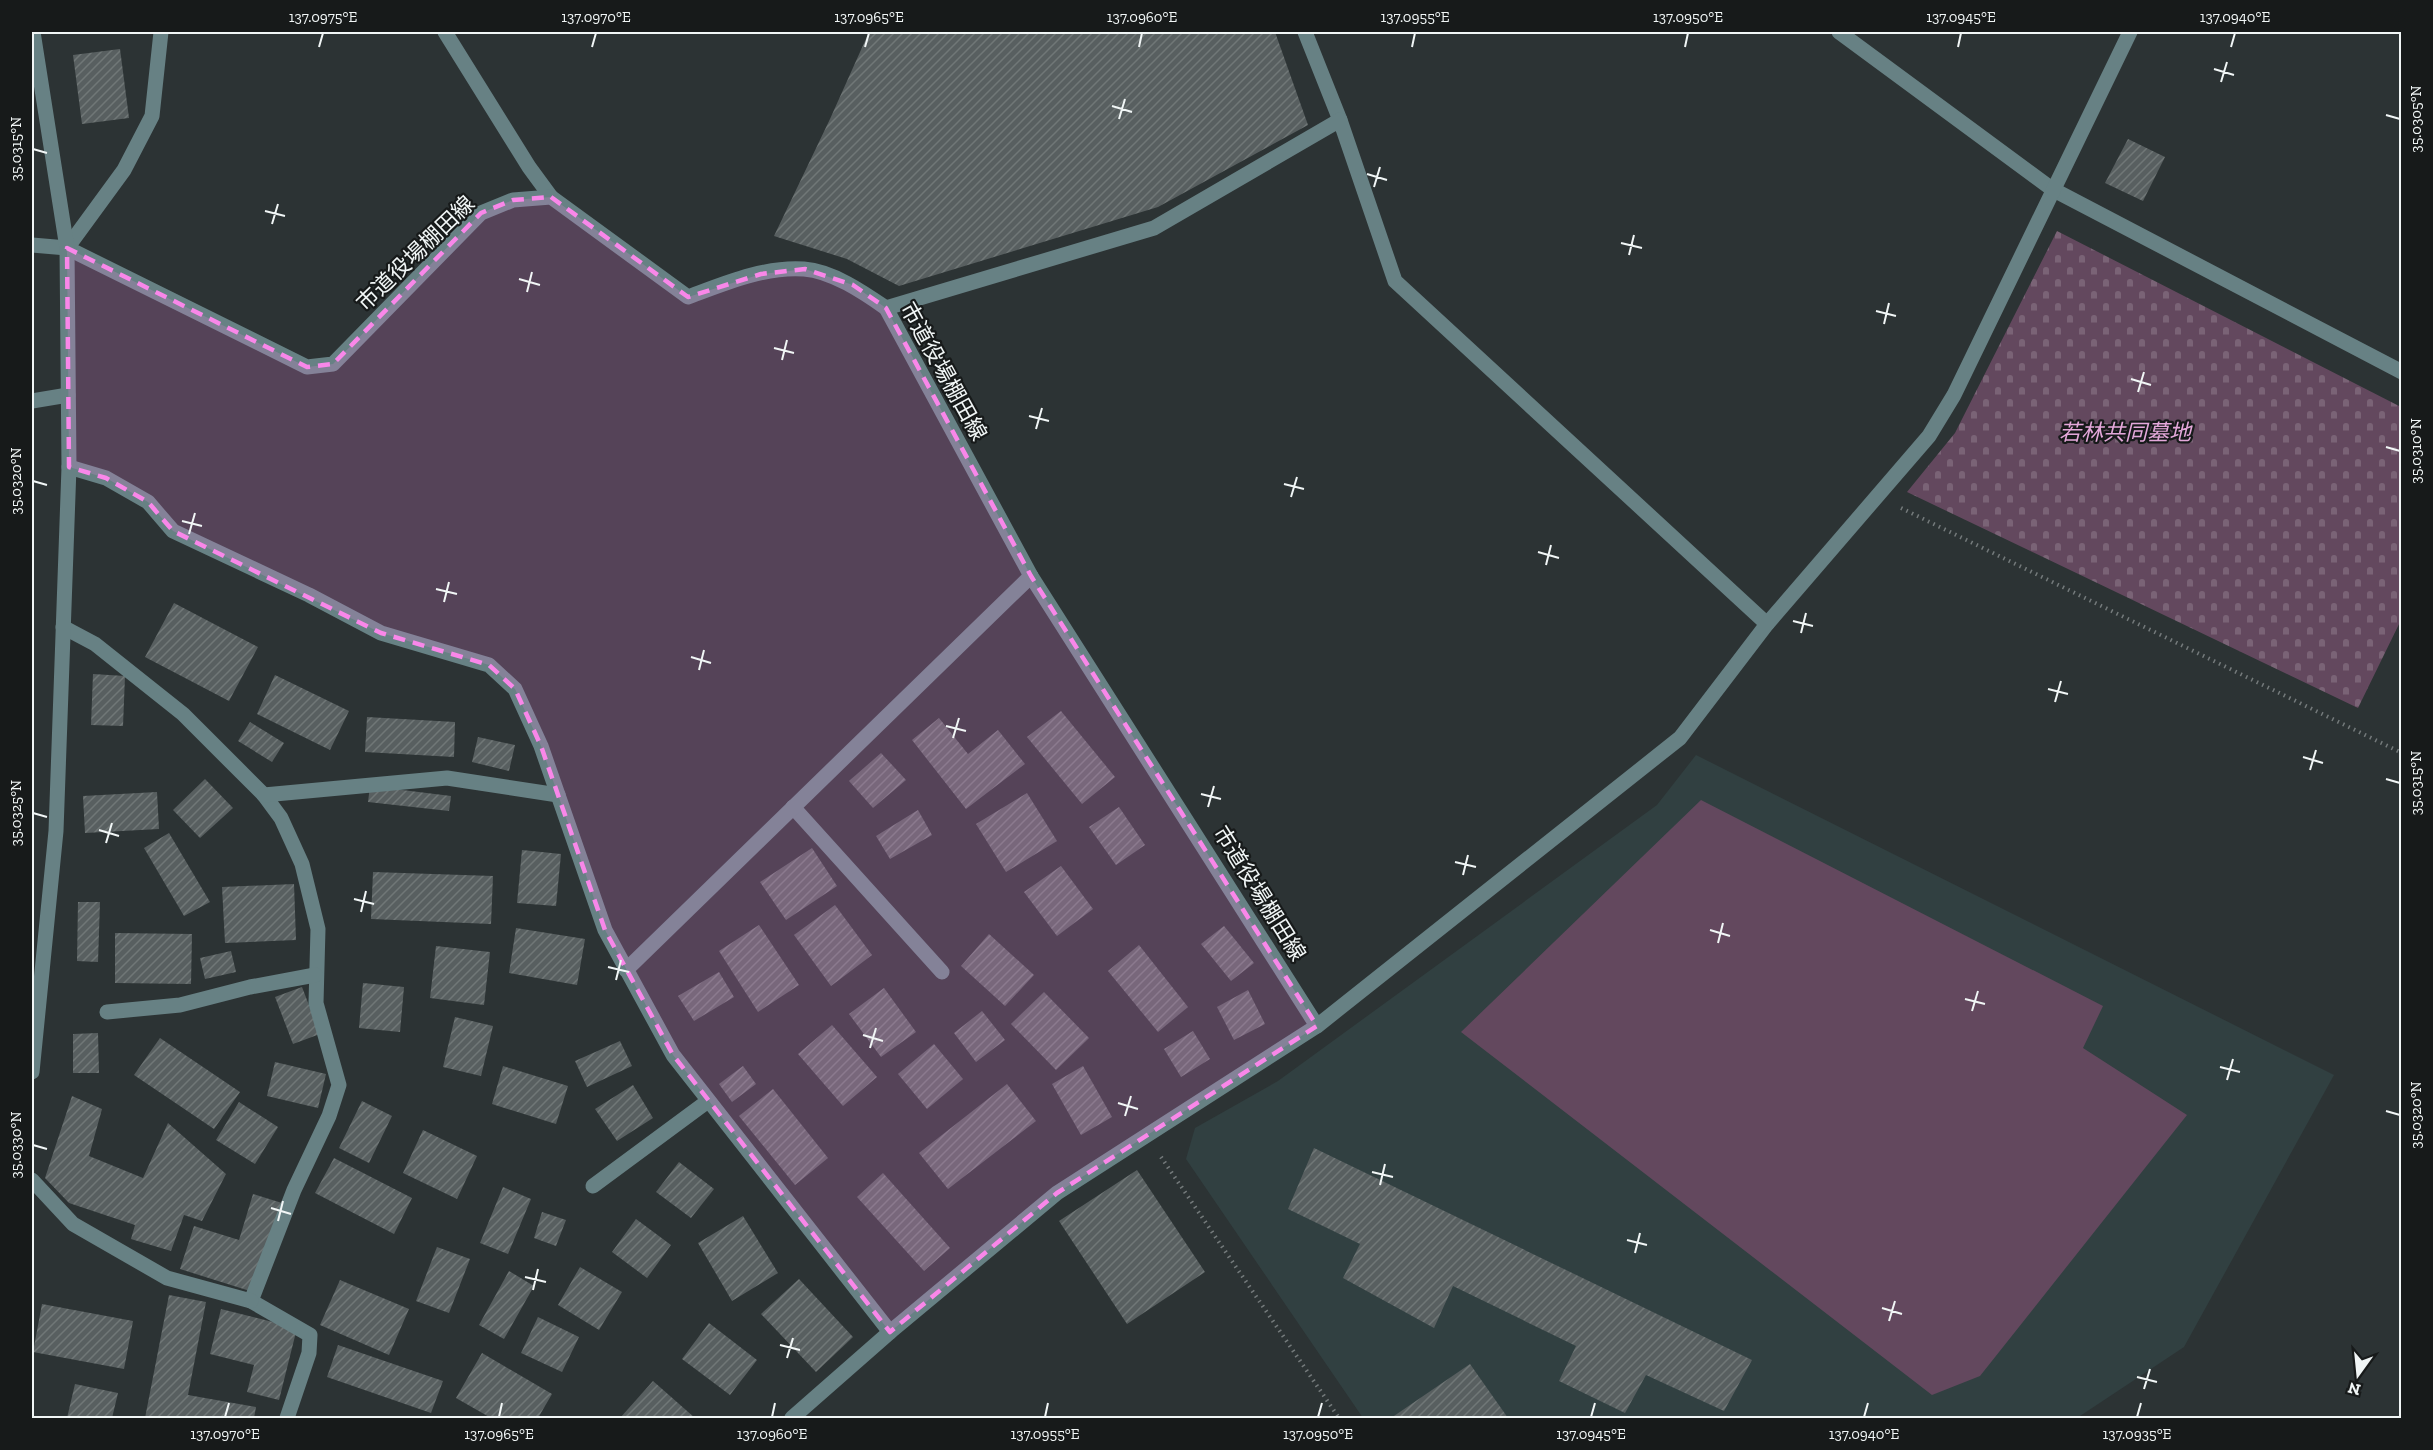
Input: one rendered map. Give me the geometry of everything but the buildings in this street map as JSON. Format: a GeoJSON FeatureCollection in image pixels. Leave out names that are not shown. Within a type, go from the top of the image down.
{"type":"FeatureCollection","features":[{"type":"Feature","properties":{"kind":"street"},"geometry":{"type":"LineString","coordinates":[[32,1072],[56,831],[69,467],[67,248],[33,32]]}},
{"type":"Feature","properties":{"kind":"street"},"geometry":{"type":"LineString","coordinates":[[67,248],[124,170],[152,116],[161,32]]}},
{"type":"Feature","properties":{"kind":"street"},"geometry":{"type":"LineString","coordinates":[[445,32],[529,167],[551,197]]}},
{"type":"Feature","properties":{"kind":"street"},"geometry":{"type":"LineString","coordinates":[[1305,32],[1340,120],[1395,281],[1767,624]]}},
{"type":"Feature","properties":{"kind":"street"},"geometry":{"type":"LineString","coordinates":[[1839,32],[2052,189],[2402,372]]}},
{"type":"Feature","properties":{"kind":"street"},"geometry":{"type":"LineString","coordinates":[[792,1419],[890,1332],[1057,1193],[1148,1137],[1317,1026],[1680,738],[1767,624],[1929,436],[1954,395],[2130,32]]}},
{"type":"Feature","properties":{"kind":"street"},"geometry":{"type":"LineString","coordinates":[[886,308],[1155,228],[1340,120]]}},
{"type":"Feature","properties":{"kind":"street","name":"市道役場棚田線"},"geometry":{"type":"LineString","coordinates":[[67,248],[308,367],[333,364],[481,213],[513,200],[551,197],[688,297],[761,274],[805,269],[853,285],[886,308],[1031,576],[1317,1026]]}},
{"type":"Feature","properties":{"kind":"street"},"geometry":{"type":"LineString","coordinates":[[32,245],[67,248]]}},
{"type":"Feature","properties":{"kind":"street"},"geometry":{"type":"LineString","coordinates":[[32,401],[68,395]]}},
{"type":"Feature","properties":{"kind":"street"},"geometry":{"type":"LineString","coordinates":[[69,467],[106,478],[148,502],[173,531],[309,595],[381,633],[489,665],[515,689],[541,746],[605,930],[673,1055],[890,1332]]}},
{"type":"Feature","properties":{"kind":"street"},"geometry":{"type":"LineString","coordinates":[[626,970],[1031,576]]}},
{"type":"Feature","properties":{"kind":"street"},"geometry":{"type":"LineString","coordinates":[[63,627],[95,644],[183,714],[264,795],[281,818],[302,864],[318,929],[316,1003],[339,1084],[329,1116],[294,1190],[251,1301]]}},
{"type":"Feature","properties":{"kind":"street"},"geometry":{"type":"LineString","coordinates":[[264,795],[447,778],[558,795]]}},
{"type":"Feature","properties":{"kind":"street"},"geometry":{"type":"LineString","coordinates":[[793,807],[942,972]]}},
{"type":"Feature","properties":{"kind":"street"},"geometry":{"type":"LineString","coordinates":[[107,1012],[180,1005],[249,987],[315,975]]}},
{"type":"Feature","properties":{"kind":"street"},"geometry":{"type":"LineString","coordinates":[[593,1186],[708,1101]]}},
{"type":"Feature","properties":{"kind":"street"},"geometry":{"type":"LineString","coordinates":[[32,1180],[73,1224],[167,1278],[251,1301],[310,1335],[309,1353],[287,1419]]}},
{"type":"Feature","properties":{"kind":"path"},"geometry":{"type":"LineString","coordinates":[[1876,495],[2402,753]]}},
{"type":"Feature","properties":{"kind":"path"},"geometry":{"type":"LineString","coordinates":[[1148,1137],[1339,1419]]}},
{"type":"Feature","properties":{"kind":"highlighted area"},"geometry":{"type":"Polygon","coordinates":[[[551,197],[688,297],[761,274],[805,269],[853,285],[886,308],[1031,576],[1317,1026],[1057,1193],[890,1332],[673,1055],[605,930],[541,746],[515,689],[489,665],[381,633],[173,531],[148,502],[106,478],[69,467],[67,248],[307,367],[333,364],[481,213],[513,200],[551,197]]]}},
{"type":"Feature","properties":{"kind":"shaded area"},"geometry":{"type":"Polygon","coordinates":[[[1696,755],[2334,1075],[2184,1347],[2077,1418],[1363,1418],[1186,1159],[1195,1128],[1278,1081],[1657,805],[1696,755]]]}},
{"type":"Feature","properties":{"kind":"green space","name":"若林共同墓地"},"geometry":{"type":"Polygon","coordinates":[[[2057,231],[2401,407],[2401,620],[2358,708],[1907,492],[1955,433],[2057,231]]]}},
{"type":"Feature","properties":{"kind":"green space"},"geometry":{"type":"Polygon","coordinates":[[[1701,800],[2103,1006],[2083,1048],[2187,1115],[1980,1376],[1932,1395],[1461,1032],[1701,800]]]}}]}
